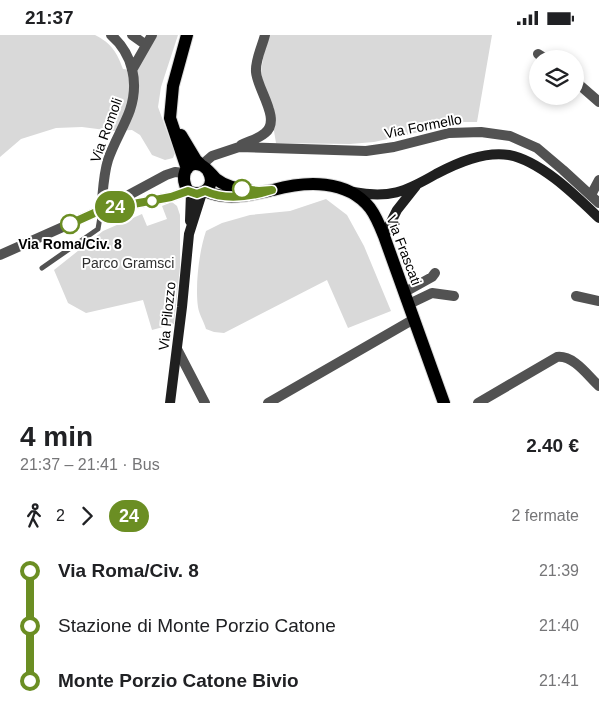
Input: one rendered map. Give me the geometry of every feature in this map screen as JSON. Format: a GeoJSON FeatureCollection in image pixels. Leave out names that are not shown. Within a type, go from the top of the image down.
{"type":"FeatureCollection","features":[{"type":"Feature","properties":{"kind":"main road"},"geometry":{"type":"LineString","coordinates":[[186,171],[194,165],[204,167],[212,179],[211,184],[197,192],[183,181],[186,171],[170,118],[175,77],[187,35]]}},
{"type":"Feature","properties":{"kind":"main road","name":"Via Frascati"},"geometry":{"type":"LineString","coordinates":[[170,108],[181,135],[193,156],[217,180],[232,188],[259,191],[272,190]]}},
{"type":"Feature","properties":{"kind":"main road","name":"Via Frascati"},"geometry":{"type":"LineString","coordinates":[[197,192],[217,197],[232,197],[296,185],[312,184],[335,186],[352,192],[371,209],[384,236],[444,403]]}},
{"type":"Feature","properties":{"kind":"street","name":"Via Romoli"},"geometry":{"type":"LineString","coordinates":[[101,210],[108,159],[131,104],[134,87],[132,70],[125,50],[111,35]]}},
{"type":"Feature","properties":{"kind":"street"},"geometry":{"type":"LineString","coordinates":[[132,35],[146,45]]}},
{"type":"Feature","properties":{"kind":"street"},"geometry":{"type":"LineString","coordinates":[[132,70],[152,35]]}},
{"type":"Feature","properties":{"kind":"street"},"geometry":{"type":"LineString","coordinates":[[204,167],[207,159],[238,147],[268,131],[271,121],[270,110],[258,83],[256,69],[265,35]]}},
{"type":"Feature","properties":{"kind":"street"},"geometry":{"type":"LineString","coordinates":[[584,89],[599,102]]}},
{"type":"Feature","properties":{"kind":"street","name":"Via Formello"},"geometry":{"type":"LineString","coordinates":[[238,147],[366,151],[394,147],[457,132],[491,133],[523,141],[542,151],[599,203]]}},
{"type":"Feature","properties":{"kind":"street"},"geometry":{"type":"LineString","coordinates":[[352,192],[380,196],[395,193],[417,185],[440,172],[466,161],[489,155],[510,155],[530,164],[550,177],[599,218]]}},
{"type":"Feature","properties":{"kind":"street"},"geometry":{"type":"LineString","coordinates":[[0,255],[101,210],[166,175],[186,171]]}},
{"type":"Feature","properties":{"kind":"street"},"geometry":{"type":"LineString","coordinates":[[591,195],[599,180]]}},
{"type":"Feature","properties":{"kind":"street"},"geometry":{"type":"LineString","coordinates":[[384,236],[396,210],[417,185]]}},
{"type":"Feature","properties":{"kind":"street"},"geometry":{"type":"LineString","coordinates":[[101,210],[197,192]]}},
{"type":"Feature","properties":{"kind":"street","name":"Via Pilozzo"},"geometry":{"type":"LineString","coordinates":[[170,403],[190,233],[197,192]]}},
{"type":"Feature","properties":{"kind":"street"},"geometry":{"type":"LineString","coordinates":[[407,298],[435,273]]}},
{"type":"Feature","properties":{"kind":"street"},"geometry":{"type":"LineString","coordinates":[[407,298],[432,293],[454,296]]}},
{"type":"Feature","properties":{"kind":"street"},"geometry":{"type":"LineString","coordinates":[[576,296],[599,301]]}},
{"type":"Feature","properties":{"kind":"street"},"geometry":{"type":"LineString","coordinates":[[268,403],[414,319]]}},
{"type":"Feature","properties":{"kind":"street"},"geometry":{"type":"LineString","coordinates":[[177,349],[205,403]]}},
{"type":"Feature","properties":{"kind":"street"},"geometry":{"type":"LineString","coordinates":[[478,403],[557,357],[563,356],[572,360],[599,387]]}},
{"type":"Feature","properties":{"kind":"lane"},"geometry":{"type":"LineString","coordinates":[[42,268],[98,229],[101,210]]}},
{"type":"Feature","properties":{"kind":"green space"},"geometry":{"type":"Polygon","coordinates":[[[0,35],[95,35],[113,49],[123,69],[132,70],[152,35],[178,35],[161,87],[158,107],[175,153],[173,158],[165,160],[152,155],[140,135],[132,130],[113,131],[82,127],[56,128],[21,139],[0,157],[0,35]]]}},
{"type":"Feature","properties":{"kind":"green space"},"geometry":{"type":"Polygon","coordinates":[[[270,35],[492,35],[477,122],[464,122],[374,142],[350,144],[276,143],[273,125],[274,108],[264,89],[261,72],[264,52],[270,35]]]}},
{"type":"Feature","properties":{"kind":"green space"},"geometry":{"type":"Polygon","coordinates":[[[326,199],[347,215],[364,246],[391,311],[348,328],[327,280],[224,333],[206,329],[199,310],[197,279],[206,231],[222,223],[250,215],[290,211],[326,199]]]}},
{"type":"Feature","properties":{"kind":"green space","name":"Parco Gramsci"},"geometry":{"type":"Polygon","coordinates":[[[172,202],[177,206],[180,215],[180,267],[174,324],[152,330],[143,300],[86,313],[68,303],[54,270],[103,231],[142,214],[147,226],[167,219],[162,206],[172,202]]]}},
{"type":"Feature","properties":{"kind":"bus line","name":"24"},"geometry":{"type":"LineString","coordinates":[[70,224],[101,210],[181,195],[188,191],[197,194],[205,191],[217,197],[232,197],[272,190],[242,189]]}},
{"type":"Feature","properties":{"kind":"place","name":"Via Roma/Civ. 8"},"geometry":{"type":"Point","coordinates":[70,224]}}]}
